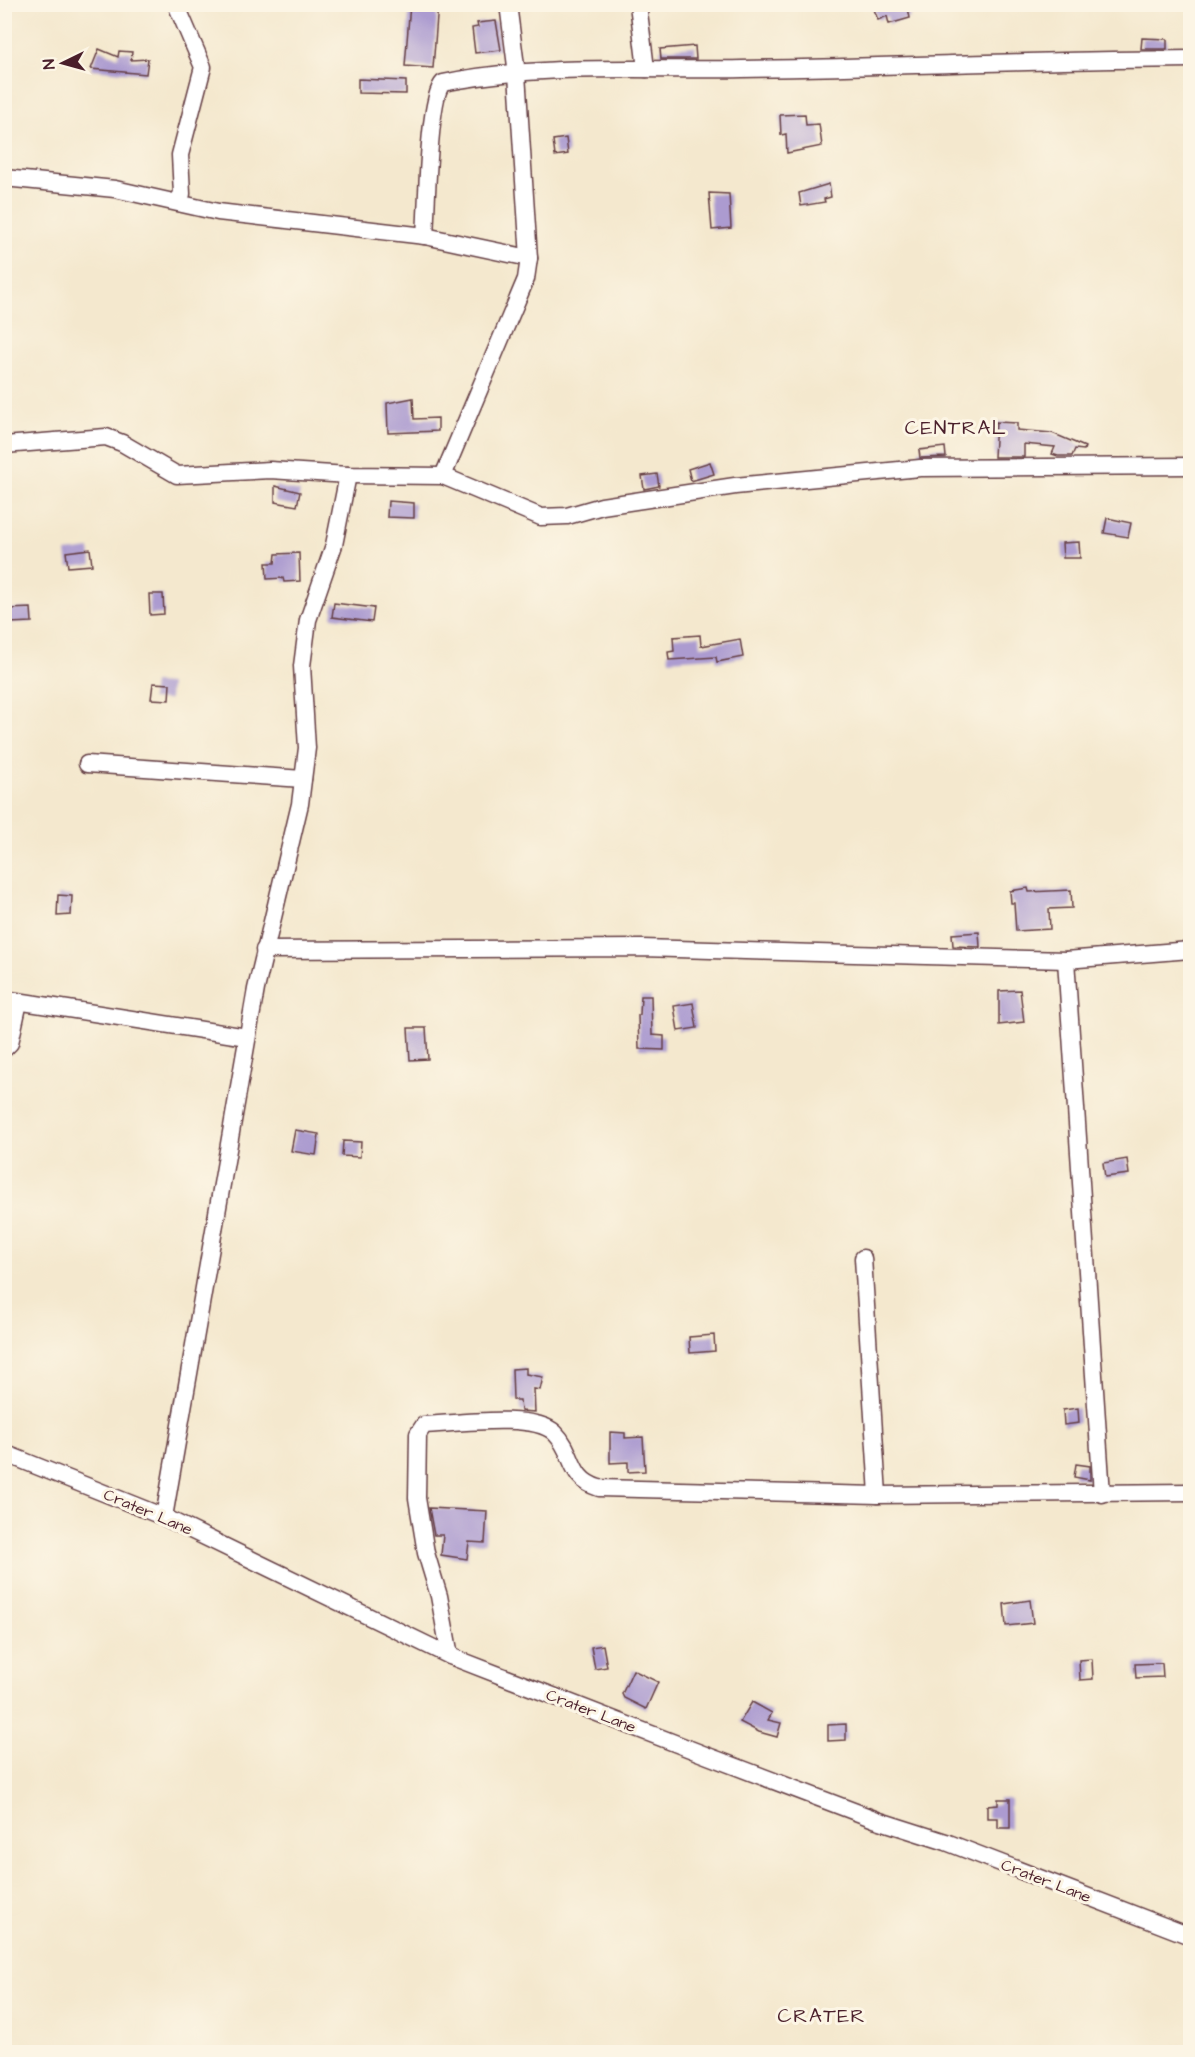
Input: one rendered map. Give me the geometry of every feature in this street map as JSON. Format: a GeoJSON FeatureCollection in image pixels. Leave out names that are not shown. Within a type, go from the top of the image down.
{"type":"FeatureCollection","features":[{"type":"Feature","properties":{"kind":"street"},"geometry":{"type":"LineString","coordinates":[[176,4],[203,67],[180,155],[182,194],[177,202]]}},
{"type":"Feature","properties":{"kind":"street"},"geometry":{"type":"LineString","coordinates":[[443,476],[520,296],[526,279],[529,258],[517,74],[508,4]]}},
{"type":"Feature","properties":{"kind":"street"},"geometry":{"type":"LineString","coordinates":[[639,4],[646,69]]}},
{"type":"Feature","properties":{"kind":"street"},"geometry":{"type":"LineString","coordinates":[[425,236],[433,112],[438,88],[443,83],[517,74],[646,69],[1191,59]]}},
{"type":"Feature","properties":{"kind":"street"},"geometry":{"type":"LineString","coordinates":[[4,178],[115,189],[228,213],[425,236],[529,258]]}},
{"type":"Feature","properties":{"kind":"street"},"geometry":{"type":"LineString","coordinates":[[4,445],[106,437],[122,443],[177,475],[270,470],[348,475],[443,476],[541,517],[552,518],[602,506],[735,486],[920,468],[1191,466]]}},
{"type":"Feature","properties":{"kind":"street"},"geometry":{"type":"LineString","coordinates":[[164,1517],[247,1037],[264,950],[300,804],[307,748],[302,666],[308,620],[334,545],[348,475]]}},
{"type":"Feature","properties":{"kind":"street"},"geometry":{"type":"LineString","coordinates":[[87,764],[303,779]]}},
{"type":"Feature","properties":{"kind":"street"},"geometry":{"type":"LineString","coordinates":[[264,950],[630,948],[1066,960],[1191,950]]}},
{"type":"Feature","properties":{"kind":"street"},"geometry":{"type":"LineString","coordinates":[[1066,960],[1102,1494]]}},
{"type":"Feature","properties":{"kind":"street"},"geometry":{"type":"LineString","coordinates":[[4,1049],[10,1043],[12,1001],[247,1037]]}},
{"type":"Feature","properties":{"kind":"street"},"geometry":{"type":"LineString","coordinates":[[863,1258],[878,1495]]}},
{"type":"Feature","properties":{"kind":"street"},"geometry":{"type":"LineString","coordinates":[[450,1656],[439,1596],[426,1553],[417,1498],[418,1434],[424,1425],[536,1423],[554,1432],[585,1484],[599,1488],[878,1495],[1191,1492]]}},
{"type":"Feature","properties":{"kind":"street","name":"Crater Lane"},"geometry":{"type":"LineString","coordinates":[[4,1453],[164,1517],[450,1656],[740,1768],[946,1842],[1191,1936]]}},
{"type":"Feature","properties":{"kind":"building"},"geometry":{"type":"Polygon","coordinates":[[[410,4],[438,4],[433,68],[405,66],[410,4]]]}},
{"type":"Feature","properties":{"kind":"building"},"geometry":{"type":"Polygon","coordinates":[[[872,4],[915,4],[915,6],[908,8],[910,18],[889,24],[887,16],[878,20],[872,4]]]}},
{"type":"Feature","properties":{"kind":"building"},"geometry":{"type":"Polygon","coordinates":[[[496,21],[501,50],[475,53],[472,28],[478,27],[477,23],[496,21]]]}},
{"type":"Feature","properties":{"kind":"building"},"geometry":{"type":"Polygon","coordinates":[[[1142,38],[1167,39],[1167,49],[1141,49],[1142,38]]]}},
{"type":"Feature","properties":{"kind":"building"},"geometry":{"type":"Polygon","coordinates":[[[695,46],[696,59],[661,59],[660,49],[695,46]]]}},
{"type":"Feature","properties":{"kind":"building"},"geometry":{"type":"Polygon","coordinates":[[[99,49],[118,57],[119,51],[132,52],[131,60],[148,59],[146,74],[91,69],[99,49]]]}},
{"type":"Feature","properties":{"kind":"building"},"geometry":{"type":"Polygon","coordinates":[[[358,79],[406,81],[406,94],[358,93],[358,79]]]}},
{"type":"Feature","properties":{"kind":"building"},"geometry":{"type":"Polygon","coordinates":[[[805,114],[806,125],[819,124],[822,146],[787,153],[786,134],[781,135],[780,115],[805,114]]]}},
{"type":"Feature","properties":{"kind":"building"},"geometry":{"type":"Polygon","coordinates":[[[566,138],[568,154],[555,156],[553,140],[566,138]]]}},
{"type":"Feature","properties":{"kind":"building"},"geometry":{"type":"Polygon","coordinates":[[[829,184],[831,197],[824,199],[825,202],[801,206],[799,193],[829,184]]]}},
{"type":"Feature","properties":{"kind":"building"},"geometry":{"type":"Polygon","coordinates":[[[709,193],[729,194],[731,228],[712,230],[709,193]]]}},
{"type":"Feature","properties":{"kind":"building"},"geometry":{"type":"Polygon","coordinates":[[[413,398],[414,419],[438,418],[438,431],[388,433],[387,403],[413,398]]]}},
{"type":"Feature","properties":{"kind":"building"},"geometry":{"type":"Polygon","coordinates":[[[996,422],[1017,423],[1017,430],[1052,433],[1085,447],[1084,450],[1075,449],[1072,456],[1058,456],[1052,454],[1055,447],[1024,444],[1024,457],[994,457],[996,422]]]}},
{"type":"Feature","properties":{"kind":"building"},"geometry":{"type":"Polygon","coordinates":[[[945,447],[946,457],[920,458],[919,450],[945,447]]]}},
{"type":"Feature","properties":{"kind":"building"},"geometry":{"type":"Polygon","coordinates":[[[710,462],[714,474],[691,481],[688,469],[710,462]]]}},
{"type":"Feature","properties":{"kind":"building"},"geometry":{"type":"Polygon","coordinates":[[[657,474],[659,486],[644,489],[642,476],[657,474]]]}},
{"type":"Feature","properties":{"kind":"building"},"geometry":{"type":"Polygon","coordinates":[[[275,486],[300,492],[297,506],[275,502],[275,486]]]}},
{"type":"Feature","properties":{"kind":"building"},"geometry":{"type":"Polygon","coordinates":[[[388,501],[414,503],[414,518],[387,517],[388,501]]]}},
{"type":"Feature","properties":{"kind":"building"},"geometry":{"type":"Polygon","coordinates":[[[1107,518],[1131,523],[1128,537],[1104,533],[1107,518]]]}},
{"type":"Feature","properties":{"kind":"building"},"geometry":{"type":"Polygon","coordinates":[[[1079,542],[1080,558],[1063,558],[1062,543],[1079,542]]]}},
{"type":"Feature","properties":{"kind":"building"},"geometry":{"type":"Polygon","coordinates":[[[90,549],[92,565],[68,567],[66,552],[90,549]]]}},
{"type":"Feature","properties":{"kind":"building"},"geometry":{"type":"Polygon","coordinates":[[[299,553],[300,581],[284,582],[283,578],[267,579],[266,563],[275,563],[276,554],[299,553]]]}},
{"type":"Feature","properties":{"kind":"building"},"geometry":{"type":"Polygon","coordinates":[[[149,594],[163,594],[164,614],[150,615],[149,594]]]}},
{"type":"Feature","properties":{"kind":"building"},"geometry":{"type":"Polygon","coordinates":[[[334,603],[374,608],[372,622],[332,617],[334,603]]]}},
{"type":"Feature","properties":{"kind":"building"},"geometry":{"type":"Polygon","coordinates":[[[31,608],[32,622],[9,623],[9,609],[31,608]]]}},
{"type":"Feature","properties":{"kind":"building"},"geometry":{"type":"Polygon","coordinates":[[[700,635],[701,646],[740,639],[743,657],[717,662],[716,657],[669,660],[668,652],[674,651],[673,637],[700,635]]]}},
{"type":"Feature","properties":{"kind":"building"},"geometry":{"type":"Polygon","coordinates":[[[153,683],[170,684],[169,700],[151,699],[153,683]]]}},
{"type":"Feature","properties":{"kind":"building"},"geometry":{"type":"Polygon","coordinates":[[[1028,888],[1029,892],[1071,890],[1072,908],[1049,909],[1050,929],[1016,931],[1014,903],[1011,903],[1010,891],[1028,888]]]}},
{"type":"Feature","properties":{"kind":"building"},"geometry":{"type":"Polygon","coordinates":[[[58,895],[72,896],[71,915],[57,916],[58,895]]]}},
{"type":"Feature","properties":{"kind":"building"},"geometry":{"type":"Polygon","coordinates":[[[979,932],[980,947],[953,946],[952,934],[979,932]]]}},
{"type":"Feature","properties":{"kind":"building"},"geometry":{"type":"Polygon","coordinates":[[[1020,990],[1024,1022],[999,1025],[999,991],[1020,990]]]}},
{"type":"Feature","properties":{"kind":"building"},"geometry":{"type":"Polygon","coordinates":[[[641,996],[651,996],[652,1035],[664,1036],[664,1050],[639,1049],[638,1015],[640,1015],[641,996]]]}},
{"type":"Feature","properties":{"kind":"building"},"geometry":{"type":"Polygon","coordinates":[[[693,1003],[697,1028],[678,1031],[674,1006],[693,1003]]]}},
{"type":"Feature","properties":{"kind":"building"},"geometry":{"type":"Polygon","coordinates":[[[408,1028],[426,1028],[428,1059],[410,1060],[408,1028]]]}},
{"type":"Feature","properties":{"kind":"building"},"geometry":{"type":"Polygon","coordinates":[[[295,1130],[319,1134],[316,1155],[291,1151],[295,1130]]]}},
{"type":"Feature","properties":{"kind":"building"},"geometry":{"type":"Polygon","coordinates":[[[343,1141],[361,1142],[360,1157],[342,1156],[343,1141]]]}},
{"type":"Feature","properties":{"kind":"building"},"geometry":{"type":"Polygon","coordinates":[[[1127,1159],[1129,1174],[1105,1177],[1103,1163],[1127,1159]]]}},
{"type":"Feature","properties":{"kind":"building"},"geometry":{"type":"Polygon","coordinates":[[[714,1335],[715,1351],[690,1353],[689,1337],[714,1335]]]}},
{"type":"Feature","properties":{"kind":"building"},"geometry":{"type":"Polygon","coordinates":[[[526,1368],[526,1374],[543,1377],[540,1390],[534,1389],[535,1412],[521,1411],[520,1400],[513,1400],[512,1369],[526,1368]]]}},
{"type":"Feature","properties":{"kind":"building"},"geometry":{"type":"Polygon","coordinates":[[[1078,1408],[1079,1423],[1064,1425],[1063,1410],[1078,1408]]]}},
{"type":"Feature","properties":{"kind":"building"},"geometry":{"type":"Polygon","coordinates":[[[610,1432],[625,1433],[625,1438],[643,1437],[645,1471],[628,1472],[628,1462],[610,1463],[610,1432]]]}},
{"type":"Feature","properties":{"kind":"building"},"geometry":{"type":"Polygon","coordinates":[[[1076,1464],[1090,1466],[1090,1480],[1074,1477],[1076,1464]]]}},
{"type":"Feature","properties":{"kind":"building"},"geometry":{"type":"Polygon","coordinates":[[[429,1508],[487,1511],[485,1543],[469,1542],[467,1559],[441,1555],[443,1535],[434,1535],[429,1508]]]}},
{"type":"Feature","properties":{"kind":"building"},"geometry":{"type":"Polygon","coordinates":[[[1030,1600],[1033,1623],[1006,1626],[1004,1604],[1030,1600]]]}},
{"type":"Feature","properties":{"kind":"building"},"geometry":{"type":"Polygon","coordinates":[[[603,1645],[607,1667],[595,1669],[591,1647],[603,1645]]]}},
{"type":"Feature","properties":{"kind":"building"},"geometry":{"type":"Polygon","coordinates":[[[1092,1659],[1093,1679],[1080,1680],[1079,1660],[1092,1659]]]}},
{"type":"Feature","properties":{"kind":"building"},"geometry":{"type":"Polygon","coordinates":[[[1162,1663],[1163,1677],[1136,1678],[1135,1664],[1162,1663]]]}},
{"type":"Feature","properties":{"kind":"building"},"geometry":{"type":"Polygon","coordinates":[[[633,1670],[658,1682],[646,1709],[624,1698],[622,1694],[633,1670]]]}},
{"type":"Feature","properties":{"kind":"building"},"geometry":{"type":"Polygon","coordinates":[[[752,1702],[772,1713],[768,1720],[781,1723],[777,1737],[759,1732],[740,1722],[752,1702]]]}},
{"type":"Feature","properties":{"kind":"building"},"geometry":{"type":"Polygon","coordinates":[[[846,1724],[846,1740],[828,1741],[828,1725],[846,1724]]]}},
{"type":"Feature","properties":{"kind":"building"},"geometry":{"type":"Polygon","coordinates":[[[998,1799],[1010,1799],[1010,1828],[998,1828],[998,1818],[987,1818],[987,1806],[998,1805],[998,1799]]]}},
{"type":"Feature","properties":{"kind":"district","name":"CENTRAL"},"geometry":{"type":"Point","coordinates":[956,428]}},
{"type":"Feature","properties":{"kind":"district","name":"CRATER"},"geometry":{"type":"Point","coordinates":[822,2016]}}]}
